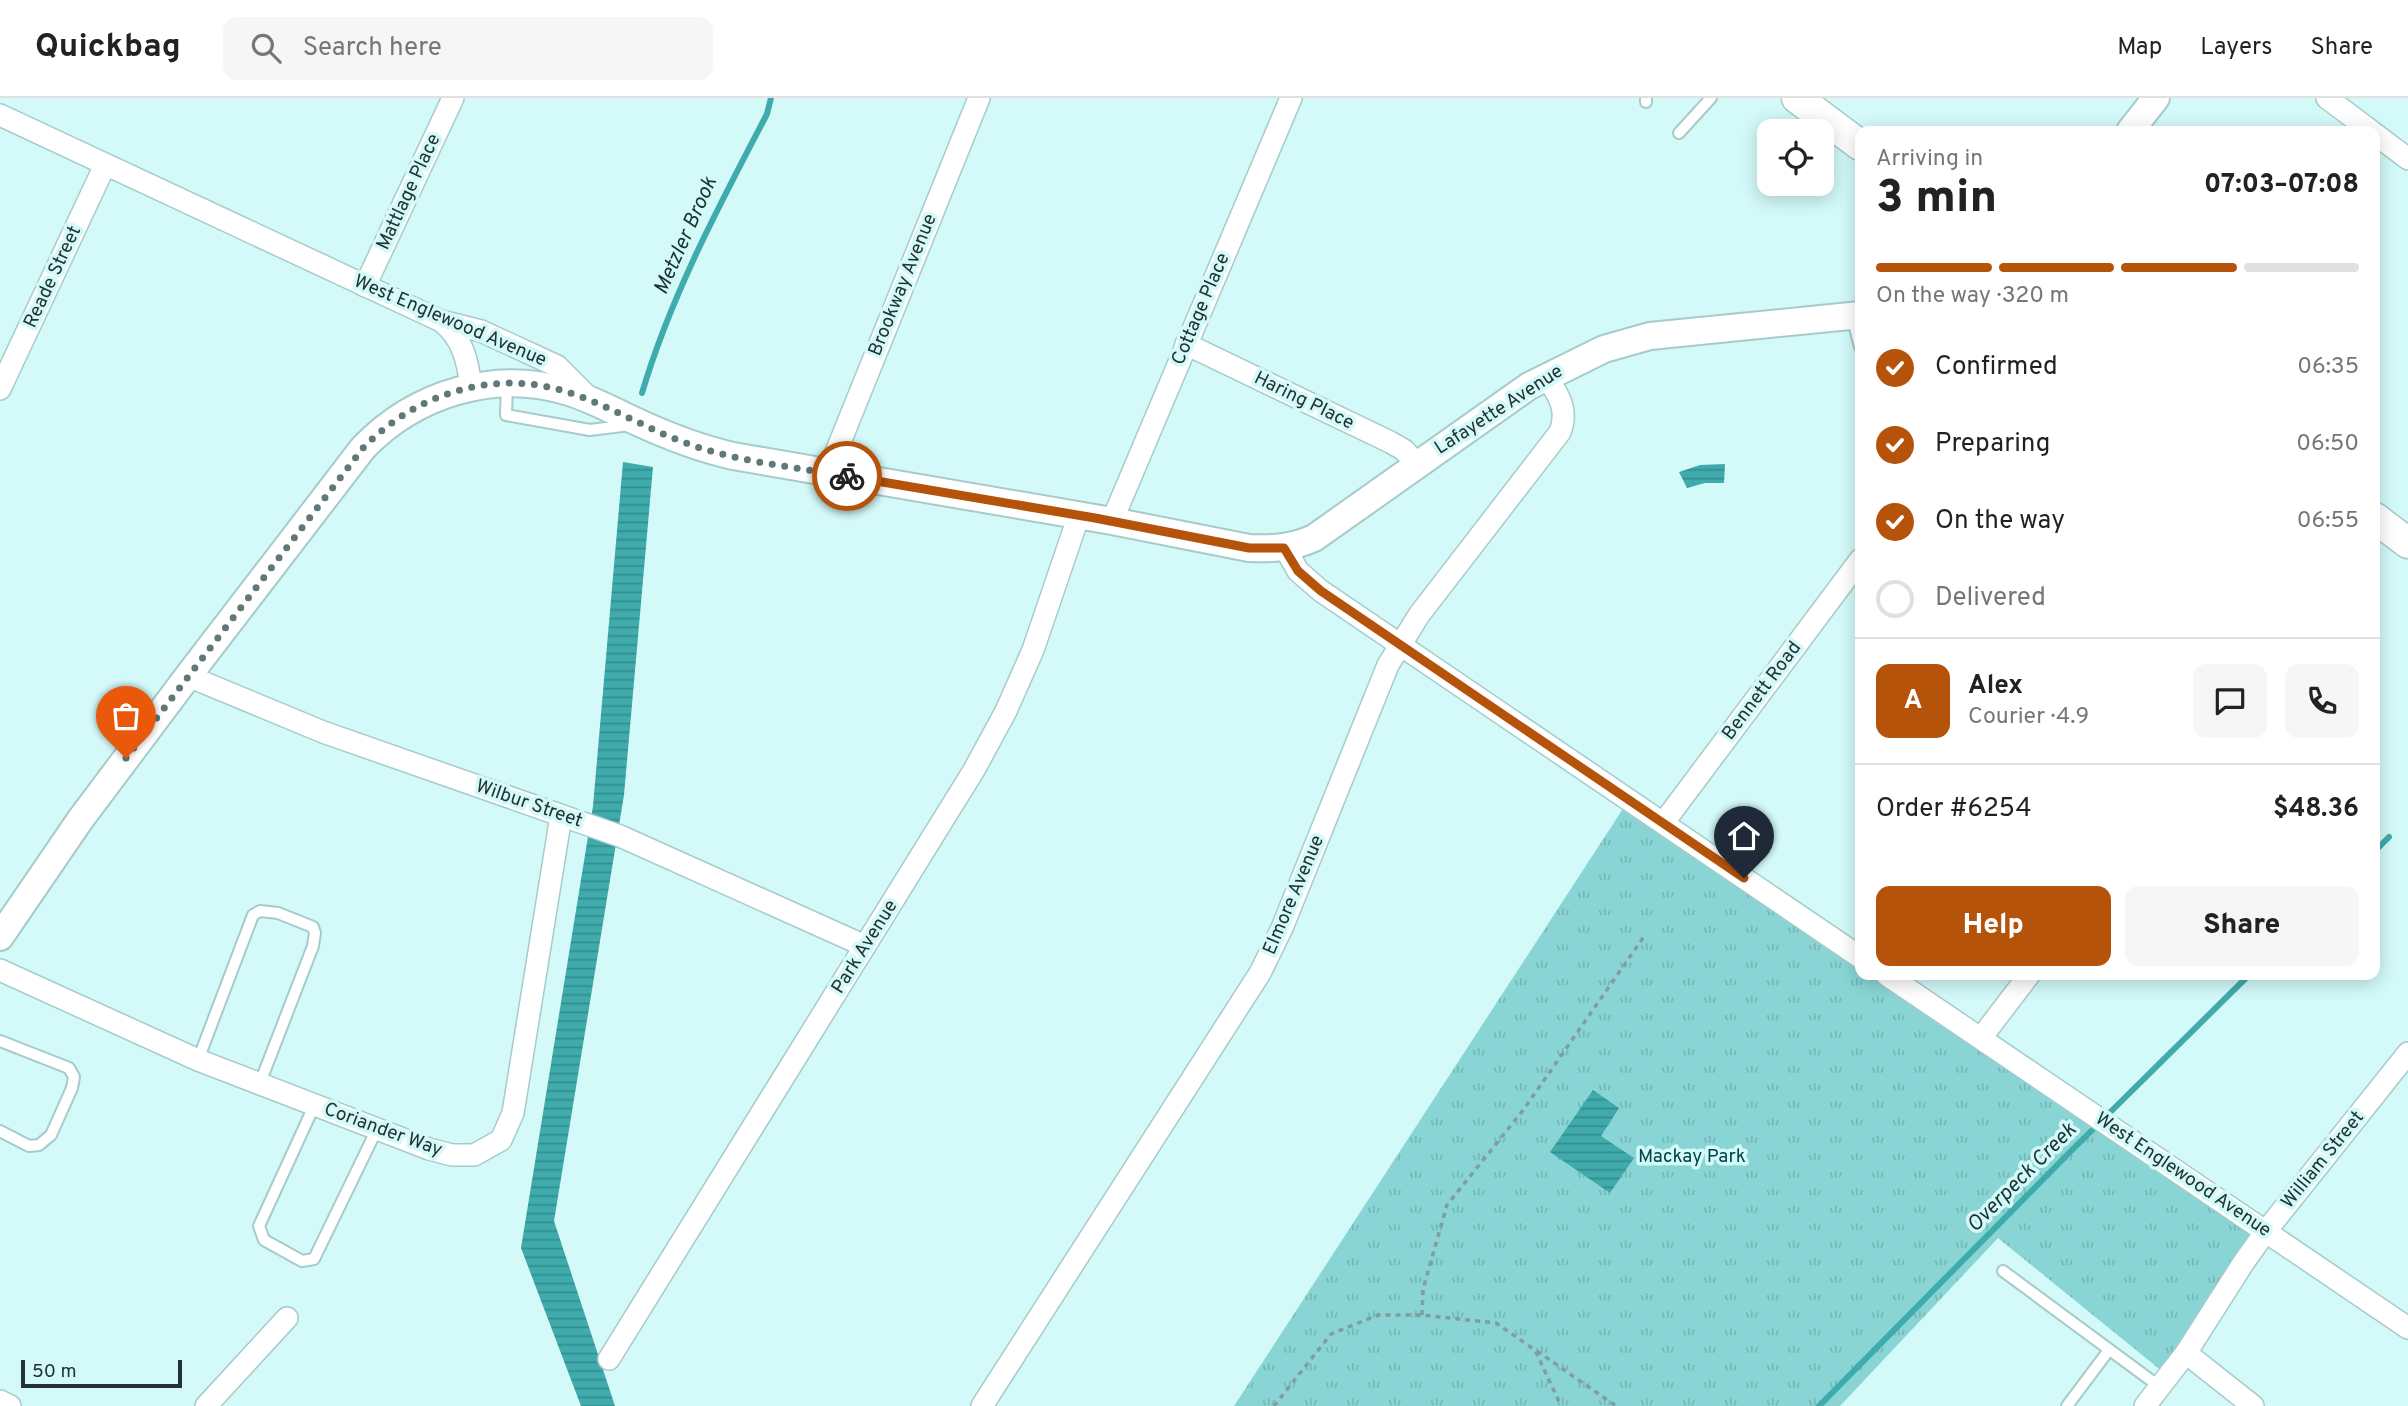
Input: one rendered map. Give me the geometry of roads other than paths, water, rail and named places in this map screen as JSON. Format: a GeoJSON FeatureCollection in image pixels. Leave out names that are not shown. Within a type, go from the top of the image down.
{"type":"FeatureCollection","features":[{"type":"Feature","properties":{"kind":"main road"},"geometry":{"type":"LineString","coordinates":[[1797,98],[1855,141]]}},
{"type":"Feature","properties":{"kind":"main road"},"geometry":{"type":"LineString","coordinates":[[1831,98],[1868,126]]}},
{"type":"Feature","properties":{"kind":"main road"},"geometry":{"type":"LineString","coordinates":[[2380,523],[2408,543]]}},
{"type":"Feature","properties":{"kind":"street","name":"Mattlage Place"},"geometry":{"type":"LineString","coordinates":[[365,286],[453,98]]}},
{"type":"Feature","properties":{"kind":"street","name":"Brookway Avenue"},"geometry":{"type":"LineString","coordinates":[[828,472],[979,98]]}},
{"type":"Feature","properties":{"kind":"street","name":"Cottage Place"},"geometry":{"type":"LineString","coordinates":[[1112,521],[1291,98]]}},
{"type":"Feature","properties":{"kind":"street"},"geometry":{"type":"LineString","coordinates":[[2138,126],[2156,98]]}},
{"type":"Feature","properties":{"kind":"street"},"geometry":{"type":"LineString","coordinates":[[2327,98],[2364,126]]}},
{"type":"Feature","properties":{"kind":"street","name":"West Englewood Avenue"},"geometry":{"type":"LineString","coordinates":[[0,115],[442,321],[481,331],[557,366],[593,402],[685,443],[717,453],[1079,515],[1249,548],[1284,548]]}},
{"type":"Feature","properties":{"kind":"street"},"geometry":{"type":"LineString","coordinates":[[2380,138],[2408,159]]}},
{"type":"Feature","properties":{"kind":"street","name":"Reade Street"},"geometry":{"type":"LineString","coordinates":[[0,388],[105,164]]}},
{"type":"Feature","properties":{"kind":"street","name":"Lafayette Avenue"},"geometry":{"type":"LineString","coordinates":[[1284,548],[1314,538],[1546,376],[1604,349],[1635,339],[1855,316]]}},
{"type":"Feature","properties":{"kind":"street"},"geometry":{"type":"LineString","coordinates":[[442,321],[461,343],[471,387]]}},
{"type":"Feature","properties":{"kind":"street","name":"Haring Place"},"geometry":{"type":"LineString","coordinates":[[1186,344],[1390,442],[1404,450],[1418,464]]}},
{"type":"Feature","properties":{"kind":"street","name":"Elmore Avenue"},"geometry":{"type":"LineString","coordinates":[[982,1406],[1260,973],[1282,928],[1388,665],[1400,644],[1560,432],[1563,404],[1546,376]]}},
{"type":"Feature","properties":{"kind":"street"},"geometry":{"type":"LineString","coordinates":[[0,937],[54,856],[188,676],[351,464],[374,438],[393,422],[428,401],[471,387],[527,384],[560,390],[593,402]]}},
{"type":"Feature","properties":{"kind":"street","name":"Park Avenue"},"geometry":{"type":"LineString","coordinates":[[609,1359],[974,770],[1006,711],[1042,625],[1079,515]]}},
{"type":"Feature","properties":{"kind":"street"},"geometry":{"type":"LineString","coordinates":[[1284,548],[1309,582],[1855,954]]}},
{"type":"Feature","properties":{"kind":"street","name":"Bennett Road"},"geometry":{"type":"LineString","coordinates":[[1664,822],[1855,567]]}},
{"type":"Feature","properties":{"kind":"street","name":"Wilbur Street"},"geometry":{"type":"LineString","coordinates":[[188,676],[323,732],[620,836],[865,946]]}},
{"type":"Feature","properties":{"kind":"street","name":"Coriander Way"},"geometry":{"type":"LineString","coordinates":[[0,970],[198,1059],[377,1129],[429,1149],[452,1155],[474,1155],[501,1140],[513,1113],[565,817]]}},
{"type":"Feature","properties":{"kind":"street","name":"West Englewood Avenue"},"geometry":{"type":"LineString","coordinates":[[1894,980],[2408,1328]]}},
{"type":"Feature","properties":{"kind":"street"},"geometry":{"type":"LineString","coordinates":[[1981,1038],[2025,980]]}},
{"type":"Feature","properties":{"kind":"street","name":"William Street"},"geometry":{"type":"LineString","coordinates":[[2145,1406],[2186,1353],[2266,1231],[2408,1053]]}},
{"type":"Feature","properties":{"kind":"street"},"geometry":{"type":"LineString","coordinates":[[206,1406],[287,1318]]}},
{"type":"Feature","properties":{"kind":"street"},"geometry":{"type":"LineString","coordinates":[[2186,1353],[2253,1406]]}},
{"type":"Feature","properties":{"kind":"street"},"geometry":{"type":"LineString","coordinates":[[0,1401],[10,1406]]}},
{"type":"Feature","properties":{"kind":"lane"},"geometry":{"type":"LineString","coordinates":[[1679,133],[1711,98]]}},
{"type":"Feature","properties":{"kind":"lane"},"geometry":{"type":"LineString","coordinates":[[507,383],[506,415],[590,430],[641,424]]}},
{"type":"Feature","properties":{"kind":"lane"},"geometry":{"type":"LineString","coordinates":[[198,1059],[253,915],[260,911],[278,913],[313,927],[315,933],[313,946],[260,1083]]}},
{"type":"Feature","properties":{"kind":"lane"},"geometry":{"type":"LineString","coordinates":[[0,1041],[69,1068],[74,1077],[72,1088],[46,1141],[29,1146],[0,1131]]}},
{"type":"Feature","properties":{"kind":"lane"},"geometry":{"type":"LineString","coordinates":[[314,1104],[259,1226],[264,1240],[302,1261],[314,1259],[377,1129]]}},
{"type":"Feature","properties":{"kind":"lane"},"geometry":{"type":"LineString","coordinates":[[2003,1271],[2160,1387]]}},
{"type":"Feature","properties":{"kind":"lane"},"geometry":{"type":"LineString","coordinates":[[2067,1406],[2109,1350]]}},
{"type":"Feature","properties":{"kind":"waterway","name":"Metzler Brook"},"geometry":{"type":"LineString","coordinates":[[642,393],[682,285],[767,114],[771,98]]}},
{"type":"Feature","properties":{"kind":"waterway","name":"Overpeck Creek"},"geometry":{"type":"LineString","coordinates":[[2380,846],[2389,837]]}},
{"type":"Feature","properties":{"kind":"waterway","name":"Overpeck Creek"},"geometry":{"type":"LineString","coordinates":[[1819,1406],[2244,980]]}},
{"type":"Feature","properties":{"kind":"park label","name":"Mackay Park"},"geometry":{"type":"Point","coordinates":[1692,1157]}}]}
